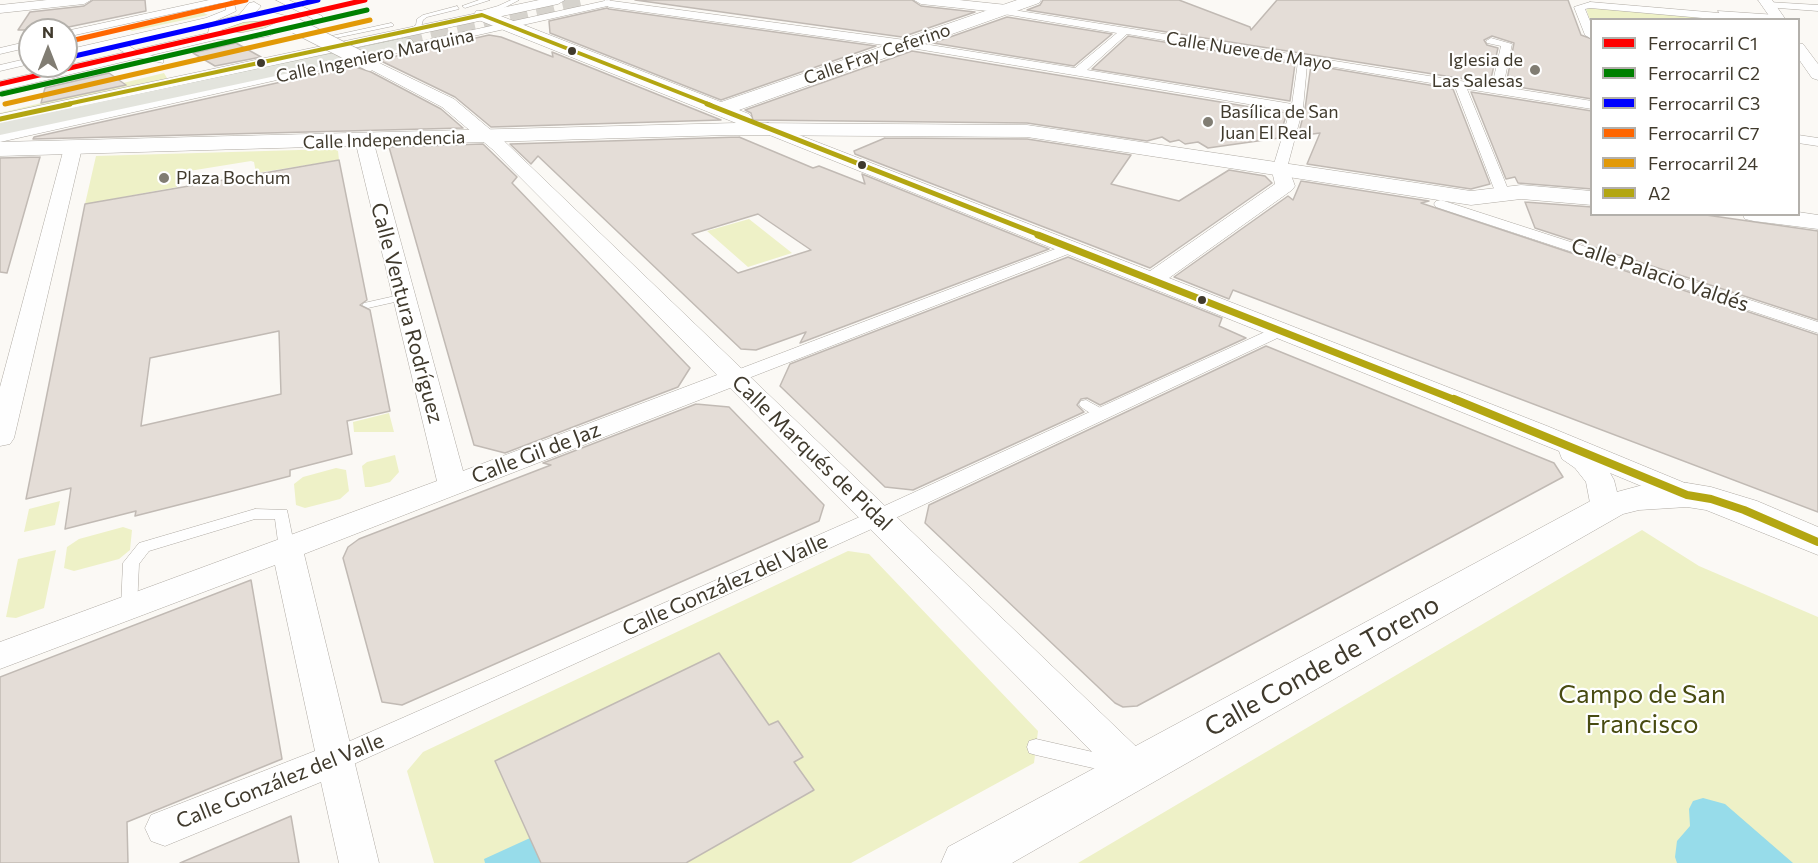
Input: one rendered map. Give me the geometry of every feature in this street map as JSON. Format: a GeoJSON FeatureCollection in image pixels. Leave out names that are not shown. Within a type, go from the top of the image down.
{"type":"FeatureCollection","features":[{"type":"Feature","properties":{"kind":"highway"},"geometry":{"type":"LineString","coordinates":[[0,129],[333,58],[369,57],[412,31]]}},
{"type":"Feature","properties":{"kind":"street"},"geometry":{"type":"LineString","coordinates":[[0,9],[84,0]]}},
{"type":"Feature","properties":{"kind":"street"},"geometry":{"type":"LineString","coordinates":[[78,31],[222,0],[230,3],[231,11],[209,20],[78,50]]}},
{"type":"Feature","properties":{"kind":"street"},"geometry":{"type":"LineString","coordinates":[[281,0],[318,23]]}},
{"type":"Feature","properties":{"kind":"street"},"geometry":{"type":"LineString","coordinates":[[0,119],[412,31],[474,10],[558,0]]}},
{"type":"Feature","properties":{"kind":"street"},"geometry":{"type":"LineString","coordinates":[[921,0],[1004,10]]}},
{"type":"Feature","properties":{"kind":"street","name":"Calle Fray Ceferino"},"geometry":{"type":"LineString","coordinates":[[727,117],[906,44],[1033,0]]}},
{"type":"Feature","properties":{"kind":"street"},"geometry":{"type":"LineString","coordinates":[[614,1],[906,44],[1298,108]]}},
{"type":"Feature","properties":{"kind":"street","name":"Calle Ingeniero Marquina"},"geometry":{"type":"LineString","coordinates":[[0,138],[504,28],[614,1]]}},
{"type":"Feature","properties":{"kind":"street"},"geometry":{"type":"LineString","coordinates":[[1774,18],[1767,2],[1818,8]]}},
{"type":"Feature","properties":{"kind":"street"},"geometry":{"type":"LineString","coordinates":[[244,18],[248,3]]}},
{"type":"Feature","properties":{"kind":"street","name":"Calle Marqués de Pidal"},"geometry":{"type":"LineString","coordinates":[[248,3],[282,26],[318,23],[369,57],[448,103],[489,136],[1135,770]]}},
{"type":"Feature","properties":{"kind":"street"},"geometry":{"type":"LineString","coordinates":[[516,4],[536,20]]}},
{"type":"Feature","properties":{"kind":"street"},"geometry":{"type":"LineString","coordinates":[[1590,35],[1579,7],[1590,5],[1761,18]]}},
{"type":"Feature","properties":{"kind":"street"},"geometry":{"type":"LineString","coordinates":[[474,10],[504,28],[727,117]]}},
{"type":"Feature","properties":{"kind":"street","name":"Calle Nueve de Mayo"},"geometry":{"type":"LineString","coordinates":[[1004,10],[1590,105]]}},
{"type":"Feature","properties":{"kind":"street"},"geometry":{"type":"LineString","coordinates":[[219,35],[214,32],[215,28],[244,18],[282,26]]}},
{"type":"Feature","properties":{"kind":"street"},"geometry":{"type":"LineString","coordinates":[[391,25],[412,31]]}},
{"type":"Feature","properties":{"kind":"street"},"geometry":{"type":"LineString","coordinates":[[0,86],[219,35],[241,37],[282,26]]}},
{"type":"Feature","properties":{"kind":"street"},"geometry":{"type":"LineString","coordinates":[[1078,72],[1125,31]]}},
{"type":"Feature","properties":{"kind":"street"},"geometry":{"type":"LineString","coordinates":[[1491,41],[1507,44],[1501,91]]}},
{"type":"Feature","properties":{"kind":"street"},"geometry":{"type":"LineString","coordinates":[[115,42],[135,54],[159,61]]}},
{"type":"Feature","properties":{"kind":"street"},"geometry":{"type":"LineString","coordinates":[[0,52],[18,47]]}},
{"type":"Feature","properties":{"kind":"street"},"geometry":{"type":"LineString","coordinates":[[1800,52],[1815,82]]}},
{"type":"Feature","properties":{"kind":"street"},"geometry":{"type":"LineString","coordinates":[[1152,280],[1285,186],[1281,168],[1298,108],[1302,64],[1307,60]]}},
{"type":"Feature","properties":{"kind":"street"},"geometry":{"type":"LineString","coordinates":[[0,68],[18,64]]}},
{"type":"Feature","properties":{"kind":"street"},"geometry":{"type":"LineString","coordinates":[[1460,85],[1500,198],[1524,230]]}},
{"type":"Feature","properties":{"kind":"street","name":"Calle Independencia"},"geometry":{"type":"LineString","coordinates":[[0,149],[489,136],[727,117],[768,128],[1027,131],[1442,199],[1500,198],[1521,192],[1590,198]]}},
{"type":"Feature","properties":{"kind":"street"},"geometry":{"type":"LineString","coordinates":[[768,128],[1537,432],[1686,495]]}},
{"type":"Feature","properties":{"kind":"street"},"geometry":{"type":"LineString","coordinates":[[1800,139],[1818,142]]}},
{"type":"Feature","properties":{"kind":"street","name":"Calle Ventura Rodríguez"},"geometry":{"type":"LineString","coordinates":[[364,140],[452,485]]}},
{"type":"Feature","properties":{"kind":"street"},"geometry":{"type":"LineString","coordinates":[[0,438],[9,378],[73,148]]}},
{"type":"Feature","properties":{"kind":"street","name":"Calle Palacio Valdés"},"geometry":{"type":"LineString","coordinates":[[1442,199],[1524,230],[1818,328]]}},
{"type":"Feature","properties":{"kind":"street"},"geometry":{"type":"LineString","coordinates":[[1770,216],[1818,222]]}},
{"type":"Feature","properties":{"kind":"street","name":"Calle Gil de Jaz"},"geometry":{"type":"LineString","coordinates":[[0,656],[287,549],[1071,248]]}},
{"type":"Feature","properties":{"kind":"street","name":"Calle González del Valle"},"geometry":{"type":"LineString","coordinates":[[165,828],[335,760],[879,517],[1093,409],[1280,330]]}},
{"type":"Feature","properties":{"kind":"street"},"geometry":{"type":"LineString","coordinates":[[1537,432],[1585,462],[1600,480],[1606,508]]}},
{"type":"Feature","properties":{"kind":"street","name":"Calle Conde de Toreno"},"geometry":{"type":"LineString","coordinates":[[966,863],[1606,508],[1639,498],[1686,495],[1711,499],[1744,510],[1818,542]]}},
{"type":"Feature","properties":{"kind":"street"},"geometry":{"type":"LineString","coordinates":[[287,549],[359,863]]}},
{"type":"Feature","properties":{"kind":"lane"},"geometry":{"type":"LineString","coordinates":[[412,31],[431,14],[474,10]]}},
{"type":"Feature","properties":{"kind":"lane"},"geometry":{"type":"LineString","coordinates":[[1720,12],[1766,18]]}},
{"type":"Feature","properties":{"kind":"lane"},"geometry":{"type":"LineString","coordinates":[[326,38],[391,25]]}},
{"type":"Feature","properties":{"kind":"lane"},"geometry":{"type":"LineString","coordinates":[[368,304],[404,297]]}},
{"type":"Feature","properties":{"kind":"lane"},"geometry":{"type":"LineString","coordinates":[[129,607],[131,563],[144,547],[255,514],[282,514],[287,549]]}},
{"type":"Feature","properties":{"kind":"lane"},"geometry":{"type":"LineString","coordinates":[[1036,747],[1135,770]]}},
{"type":"Feature","properties":{"kind":"green space"},"geometry":{"type":"Polygon","coordinates":[[[1586,8],[1721,18],[1590,18],[1590,21],[1586,8]]]}},
{"type":"Feature","properties":{"kind":"green space"},"geometry":{"type":"Polygon","coordinates":[[[200,11],[208,15],[132,31],[125,27],[200,11]]]}},
{"type":"Feature","properties":{"kind":"green space"},"geometry":{"type":"Polygon","coordinates":[[[255,19],[271,20],[275,24],[245,33],[226,31],[230,25],[255,19]]]}},
{"type":"Feature","properties":{"kind":"green space"},"geometry":{"type":"Polygon","coordinates":[[[164,73],[167,78],[165,79],[0,117],[0,113],[164,73]]]}},
{"type":"Feature","properties":{"kind":"green space","name":"Plaza Bochum"},"geometry":{"type":"Polygon","coordinates":[[[333,149],[338,151],[339,160],[256,173],[254,162],[251,161],[183,172],[178,175],[177,187],[85,204],[96,156],[333,149]]]}},
{"type":"Feature","properties":{"kind":"green space"},"geometry":{"type":"Polygon","coordinates":[[[749,219],[792,253],[748,267],[707,231],[749,219]]]}},
{"type":"Feature","properties":{"kind":"green space"},"geometry":{"type":"Polygon","coordinates":[[[389,413],[394,432],[354,432],[353,422],[389,413]]]}},
{"type":"Feature","properties":{"kind":"green space"},"geometry":{"type":"Polygon","coordinates":[[[395,455],[399,472],[390,482],[365,487],[362,466],[367,462],[395,455]]]}},
{"type":"Feature","properties":{"kind":"green space"},"geometry":{"type":"Polygon","coordinates":[[[336,468],[346,470],[349,491],[340,499],[305,508],[296,505],[294,484],[303,477],[336,468]]]}},
{"type":"Feature","properties":{"kind":"green space"},"geometry":{"type":"Polygon","coordinates":[[[60,501],[55,525],[24,532],[29,509],[60,501]]]}},
{"type":"Feature","properties":{"kind":"green space"},"geometry":{"type":"Polygon","coordinates":[[[123,527],[132,530],[130,550],[119,559],[74,571],[64,568],[67,547],[79,539],[123,527]]]}},
{"type":"Feature","properties":{"kind":"green space","name":"Campo de San Francisco"},"geometry":{"type":"Polygon","coordinates":[[[1642,530],[1699,566],[1818,617],[1818,863],[1078,863],[1642,530]]]}},
{"type":"Feature","properties":{"kind":"green space"},"geometry":{"type":"Polygon","coordinates":[[[56,550],[44,608],[16,618],[6,617],[18,559],[56,550]]]}},
{"type":"Feature","properties":{"kind":"green space"},"geometry":{"type":"Polygon","coordinates":[[[848,551],[869,554],[1038,731],[1034,763],[851,863],[434,863],[407,771],[423,752],[848,551]]]}},
{"type":"Feature","properties":{"kind":"water"},"geometry":{"type":"Polygon","coordinates":[[[1703,798],[1725,804],[1793,863],[1677,863],[1675,857],[1677,841],[1690,826],[1689,809],[1693,801],[1703,798]]]}},
{"type":"Feature","properties":{"kind":"water"},"geometry":{"type":"Polygon","coordinates":[[[530,838],[541,863],[485,863],[484,859],[530,838]]]}},
{"type":"Feature","properties":{"kind":"building"},"geometry":{"type":"Polygon","coordinates":[[[93,0],[145,0],[146,11],[78,25],[78,18],[26,18],[30,12],[84,6],[93,0]]]}},
{"type":"Feature","properties":{"kind":"building"},"geometry":{"type":"Polygon","coordinates":[[[635,0],[912,0],[921,6],[975,12],[902,37],[635,0]]]}},
{"type":"Feature","properties":{"kind":"building"},"geometry":{"type":"Polygon","coordinates":[[[1043,0],[1179,0],[1250,27],[1251,30],[1277,0],[1568,0],[1581,35],[1590,38],[1590,99],[1506,85],[1514,43],[1492,36],[1484,40],[1487,45],[1498,48],[1490,83],[1027,10],[1040,5],[1043,0]]]}},
{"type":"Feature","properties":{"kind":"building"},"geometry":{"type":"Polygon","coordinates":[[[607,8],[876,46],[721,100],[550,33],[549,21],[607,8]]]}},
{"type":"Feature","properties":{"kind":"building"},"geometry":{"type":"Polygon","coordinates":[[[1007,17],[1112,34],[1074,66],[933,43],[1007,17]]]}},
{"type":"Feature","properties":{"kind":"building"},"geometry":{"type":"Polygon","coordinates":[[[489,35],[501,37],[553,57],[552,52],[721,120],[491,127],[455,97],[379,60],[489,35]]]}},
{"type":"Feature","properties":{"kind":"building"},"geometry":{"type":"Polygon","coordinates":[[[1128,36],[1295,64],[1290,101],[1092,69],[1128,36]]]}},
{"type":"Feature","properties":{"kind":"building"},"geometry":{"type":"Polygon","coordinates":[[[236,43],[261,57],[215,66],[193,53],[236,43]]]}},
{"type":"Feature","properties":{"kind":"building"},"geometry":{"type":"Polygon","coordinates":[[[912,51],[1287,113],[1279,138],[1208,148],[1198,142],[1185,144],[1179,140],[1170,142],[1162,137],[1147,141],[1027,123],[753,120],[751,113],[745,110],[912,51]]]}},
{"type":"Feature","properties":{"kind":"building"},"geometry":{"type":"Polygon","coordinates":[[[1311,65],[1453,89],[1490,184],[1471,189],[1307,164],[1320,133],[1298,136],[1305,109],[1311,65]]]}},
{"type":"Feature","properties":{"kind":"building"},"geometry":{"type":"Polygon","coordinates":[[[353,66],[371,72],[441,109],[463,128],[33,139],[34,137],[353,66]]]}},
{"type":"Feature","properties":{"kind":"building"},"geometry":{"type":"Polygon","coordinates":[[[109,73],[126,85],[41,103],[45,88],[109,73]]]}},
{"type":"Feature","properties":{"kind":"building"},"geometry":{"type":"Polygon","coordinates":[[[1471,92],[1590,111],[1590,189],[1518,183],[1515,177],[1506,179],[1471,92]]]}},
{"type":"Feature","properties":{"kind":"building"},"geometry":{"type":"Polygon","coordinates":[[[739,137],[813,168],[819,166],[865,184],[862,174],[1049,249],[800,343],[806,332],[756,350],[741,349],[538,156],[531,164],[510,144],[739,137]],[[758,214],[692,234],[738,273],[811,250],[758,214]]]}},
{"type":"Feature","properties":{"kind":"building"},"geometry":{"type":"Polygon","coordinates":[[[885,138],[1027,139],[1131,155],[1111,184],[1179,201],[1229,170],[1265,176],[1272,183],[1150,268],[855,154],[854,151],[885,138]]]}},
{"type":"Feature","properties":{"kind":"building"},"geometry":{"type":"Polygon","coordinates":[[[483,144],[517,177],[512,183],[690,368],[678,387],[505,453],[474,445],[389,147],[483,144]]]}},
{"type":"Feature","properties":{"kind":"building"},"geometry":{"type":"Polygon","coordinates":[[[40,157],[7,273],[0,272],[0,158],[40,157]]]}},
{"type":"Feature","properties":{"kind":"building"},"geometry":{"type":"Polygon","coordinates":[[[339,160],[367,300],[360,305],[370,310],[390,411],[347,421],[352,454],[290,470],[290,476],[225,493],[135,516],[136,511],[65,529],[71,488],[26,499],[85,204],[339,160]],[[279,331],[150,358],[141,426],[281,394],[279,331]]]}},
{"type":"Feature","properties":{"kind":"building"},"geometry":{"type":"Polygon","coordinates":[[[1301,181],[1429,201],[1421,203],[1818,335],[1818,512],[1233,290],[1229,299],[1174,277],[1288,196],[1293,200],[1301,181]]]}},
{"type":"Feature","properties":{"kind":"building"},"geometry":{"type":"Polygon","coordinates":[[[1525,202],[1590,207],[1590,216],[1713,216],[1818,231],[1818,320],[1535,228],[1525,202]]]}},
{"type":"Feature","properties":{"kind":"building"},"geometry":{"type":"Polygon","coordinates":[[[1068,257],[1222,318],[1219,326],[1246,338],[1100,405],[1087,398],[1081,399],[1077,405],[1084,412],[913,490],[885,487],[780,386],[790,364],[1068,257]]]}},
{"type":"Feature","properties":{"kind":"building"},"geometry":{"type":"Polygon","coordinates":[[[1266,346],[1554,463],[1563,477],[1137,706],[1123,707],[1115,703],[925,523],[929,505],[1266,346]]]}},
{"type":"Feature","properties":{"kind":"building"},"geometry":{"type":"Polygon","coordinates":[[[696,404],[729,407],[824,505],[819,521],[402,705],[382,702],[343,558],[348,547],[359,539],[551,465],[543,463],[696,404]]]}},
{"type":"Feature","properties":{"kind":"building"},"geometry":{"type":"Polygon","coordinates":[[[251,580],[282,759],[127,822],[128,863],[0,863],[0,677],[251,580]]]}},
{"type":"Feature","properties":{"kind":"building"},"geometry":{"type":"Polygon","coordinates":[[[719,653],[769,725],[778,721],[803,757],[794,762],[814,790],[686,863],[541,863],[495,761],[719,653]]]}},
{"type":"Feature","properties":{"kind":"building"},"geometry":{"type":"Polygon","coordinates":[[[291,816],[299,863],[180,863],[291,816]]]}},
{"type":"Feature","properties":{"kind":"tunnel"},"geometry":{"type":"LineString","coordinates":[[405,43],[588,0]]}},
{"type":"Feature","properties":{"kind":"rail line","name":"C7"},"geometry":{"type":"LineString","coordinates":[[78,39],[246,0]]}},
{"type":"Feature","properties":{"kind":"rail line","name":"C3"},"geometry":{"type":"LineString","coordinates":[[78,55],[318,0]]}},
{"type":"Feature","properties":{"kind":"rail line","name":"C1"},"geometry":{"type":"LineString","coordinates":[[0,84],[365,0]]}},
{"type":"Feature","properties":{"kind":"rail line","name":"C2"},"geometry":{"type":"LineString","coordinates":[[2,94],[367,10]]}},
{"type":"Feature","properties":{"kind":"rail line","name":"24"},"geometry":{"type":"LineString","coordinates":[[5,104],[370,20]]}},
{"type":"Feature","properties":{"kind":"transit line","name":"A2"},"geometry":{"type":"LineString","coordinates":[[0,119],[482,15],[1537,432],[1687,495],[1711,499],[1744,510],[1818,542]]}},
{"type":"Feature","properties":{"kind":"place","name":"Iglesia de Las Salesas"},"geometry":{"type":"Point","coordinates":[1535,70]}},
{"type":"Feature","properties":{"kind":"place","name":"Basílica de San Juan El Real"},"geometry":{"type":"Point","coordinates":[1208,122]}},
{"type":"Feature","properties":{"kind":"place","name":"Plaza Bochum"},"geometry":{"type":"Point","coordinates":[164,178]}}]}
